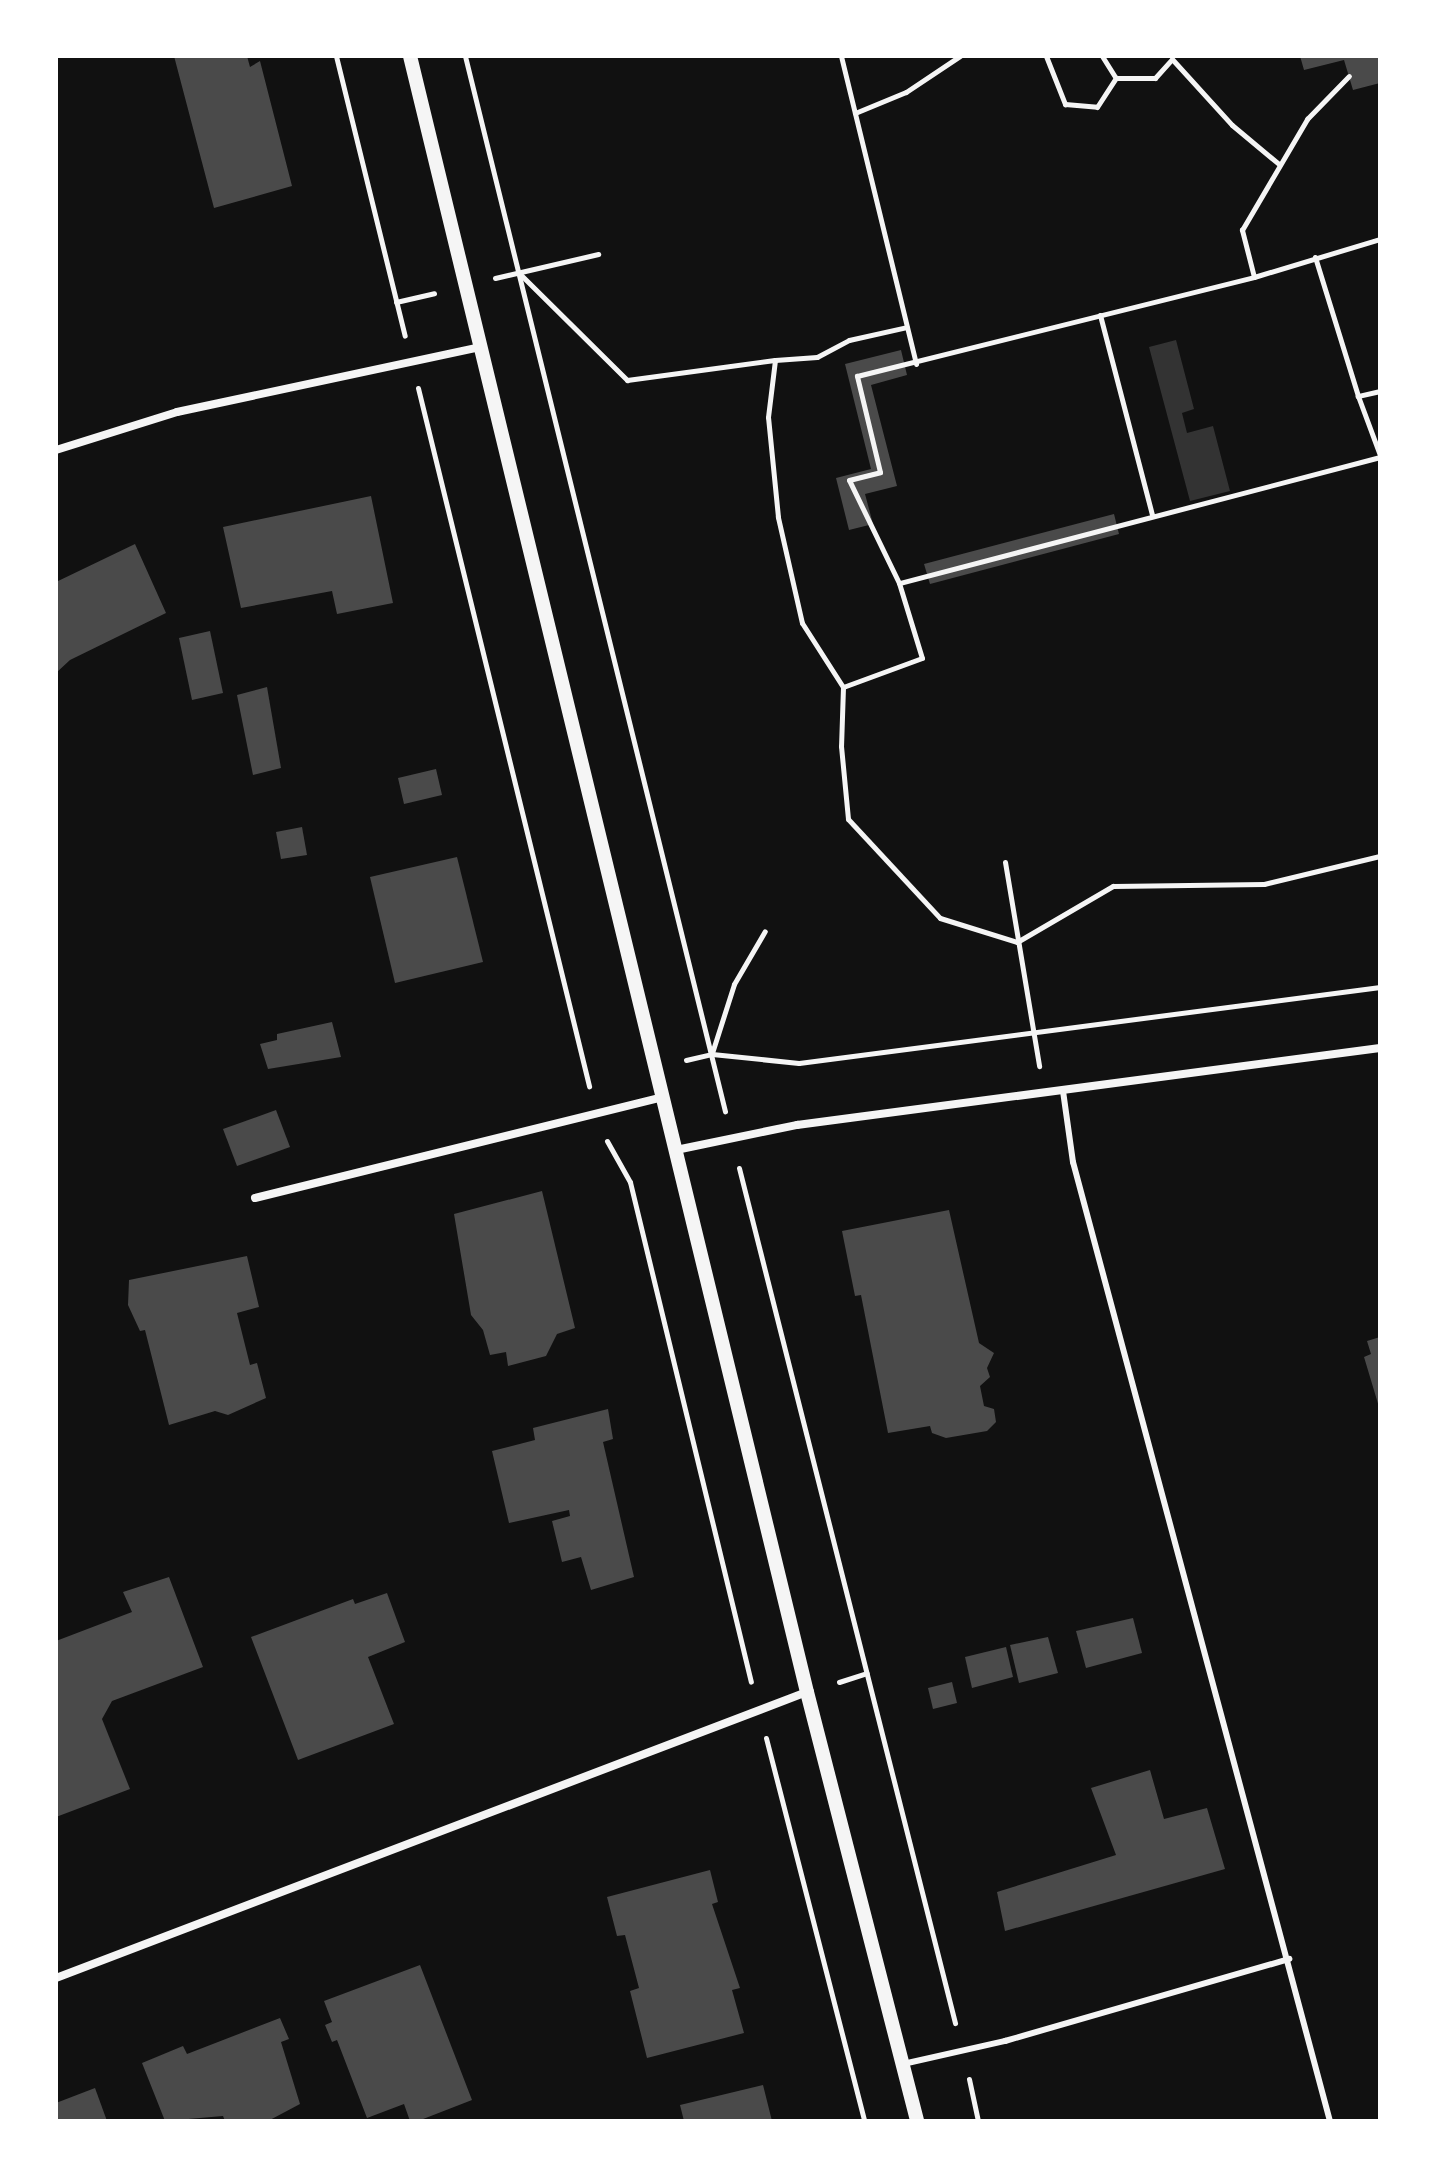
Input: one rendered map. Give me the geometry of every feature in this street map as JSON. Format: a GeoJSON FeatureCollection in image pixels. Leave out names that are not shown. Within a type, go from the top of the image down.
{"type":"FeatureCollection","features":[{"type":"Feature","properties":{"kind":"street"},"geometry":{"type":"LineString","coordinates":[[410,56],[807,1692],[917,2121]]}},
{"type":"Feature","properties":{"kind":"street"},"geometry":{"type":"LineString","coordinates":[[56,450],[177,412],[412,365],[481,347]]}},
{"type":"Feature","properties":{"kind":"street"},"geometry":{"type":"LineString","coordinates":[[676,1150],[797,1125],[1380,1048]]}},
{"type":"Feature","properties":{"kind":"street"},"geometry":{"type":"LineString","coordinates":[[255,1198],[663,1097]]}},
{"type":"Feature","properties":{"kind":"street"},"geometry":{"type":"LineString","coordinates":[[56,1978],[807,1692]]}},
{"type":"Feature","properties":{"kind":"lane"},"geometry":{"type":"LineString","coordinates":[[1063,1091],[1073,1162],[1330,2121]]}},
{"type":"Feature","properties":{"kind":"lane"},"geometry":{"type":"LineString","coordinates":[[903,2064],[1289,1959]]}},
{"type":"Feature","properties":{"kind":"path"},"geometry":{"type":"LineString","coordinates":[[336,56],[588,1082]]}},
{"type":"Feature","properties":{"kind":"path"},"geometry":{"type":"LineString","coordinates":[[465,56],[731,1139],[978,2121]]}},
{"type":"Feature","properties":{"kind":"path"},"geometry":{"type":"LineString","coordinates":[[841,56],[916,364]]}},
{"type":"Feature","properties":{"kind":"path"},"geometry":{"type":"LineString","coordinates":[[855,113],[906,92],[960,56]]}},
{"type":"Feature","properties":{"kind":"path"},"geometry":{"type":"LineString","coordinates":[[1046,56],[1065,104],[1097,107],[1116,78]]}},
{"type":"Feature","properties":{"kind":"path"},"geometry":{"type":"LineString","coordinates":[[1102,56],[1116,78]]}},
{"type":"Feature","properties":{"kind":"path"},"geometry":{"type":"LineString","coordinates":[[1116,78],[1155,78],[1172,57],[1232,125],[1280,165]]}},
{"type":"Feature","properties":{"kind":"path"},"geometry":{"type":"LineString","coordinates":[[1254,277],[1242,230],[1307,119],[1349,76]]}},
{"type":"Feature","properties":{"kind":"path"},"geometry":{"type":"LineString","coordinates":[[843,687],[922,658],[899,583],[849,480],[880,472],[857,376],[916,364],[1254,277],[1380,239]]}},
{"type":"Feature","properties":{"kind":"path"},"geometry":{"type":"LineString","coordinates":[[519,272],[598,254]]}},
{"type":"Feature","properties":{"kind":"path"},"geometry":{"type":"LineString","coordinates":[[899,583],[1380,456],[1315,257]]}},
{"type":"Feature","properties":{"kind":"path"},"geometry":{"type":"LineString","coordinates":[[519,272],[627,380],[817,357],[849,340],[907,327]]}},
{"type":"Feature","properties":{"kind":"path"},"geometry":{"type":"LineString","coordinates":[[1100,315],[1152,515]]}},
{"type":"Feature","properties":{"kind":"path"},"geometry":{"type":"LineString","coordinates":[[775,360],[768,417],[778,517],[802,623],[843,687],[841,746],[848,819],[940,918],[1017,942],[1113,886],[1264,884],[1380,856]]}},
{"type":"Feature","properties":{"kind":"path"},"geometry":{"type":"LineString","coordinates":[[1358,396],[1380,391]]}},
{"type":"Feature","properties":{"kind":"path"},"geometry":{"type":"LineString","coordinates":[[1005,862],[1044,1094]]}},
{"type":"Feature","properties":{"kind":"path"},"geometry":{"type":"LineString","coordinates":[[712,1054],[734,984],[765,931]]}},
{"type":"Feature","properties":{"kind":"path"},"geometry":{"type":"LineString","coordinates":[[712,1054],[799,1063],[1380,987]]}},
{"type":"Feature","properties":{"kind":"path"},"geometry":{"type":"LineString","coordinates":[[597,1112],[630,1182],[758,1709],[864,2121]]}},
{"type":"Feature","properties":{"kind":"shaded area"},"geometry":{"type":"Polygon","coordinates":[[[1176,340],[1194,409],[1182,413],[1187,433],[1213,426],[1230,491],[1190,501],[1149,347],[1176,340]]]}},
{"type":"Feature","properties":{"kind":"building"},"geometry":{"type":"Polygon","coordinates":[[[174,56],[247,56],[250,67],[260,61],[292,186],[214,208],[174,56]]]}},
{"type":"Feature","properties":{"kind":"building"},"geometry":{"type":"Polygon","coordinates":[[[1300,56],[1380,56],[1380,83],[1353,90],[1344,60],[1304,70],[1300,56]]]}},
{"type":"Feature","properties":{"kind":"building"},"geometry":{"type":"Polygon","coordinates":[[[901,350],[907,375],[871,385],[897,486],[865,494],[873,524],[849,530],[836,478],[871,469],[845,364],[901,350]]]}},
{"type":"Feature","properties":{"kind":"building"},"geometry":{"type":"Polygon","coordinates":[[[371,496],[393,603],[337,614],[332,591],[241,608],[223,527],[371,496]]]}},
{"type":"Feature","properties":{"kind":"building"},"geometry":{"type":"Polygon","coordinates":[[[1114,514],[1119,534],[930,584],[924,564],[1114,514]]]}},
{"type":"Feature","properties":{"kind":"building"},"geometry":{"type":"Polygon","coordinates":[[[135,544],[166,613],[70,660],[56,673],[56,582],[135,544]]]}},
{"type":"Feature","properties":{"kind":"building"},"geometry":{"type":"Polygon","coordinates":[[[210,631],[223,693],[192,700],[179,638],[210,631]]]}},
{"type":"Feature","properties":{"kind":"building"},"geometry":{"type":"Polygon","coordinates":[[[267,687],[281,768],[253,775],[237,695],[267,687]]]}},
{"type":"Feature","properties":{"kind":"building"},"geometry":{"type":"Polygon","coordinates":[[[436,769],[442,795],[404,804],[398,778],[436,769]]]}},
{"type":"Feature","properties":{"kind":"building"},"geometry":{"type":"Polygon","coordinates":[[[302,827],[307,855],[281,859],[276,832],[302,827]]]}},
{"type":"Feature","properties":{"kind":"building"},"geometry":{"type":"Polygon","coordinates":[[[457,857],[483,962],[395,983],[370,877],[457,857]]]}},
{"type":"Feature","properties":{"kind":"building"},"geometry":{"type":"Polygon","coordinates":[[[332,1022],[341,1057],[268,1069],[260,1044],[277,1040],[277,1034],[332,1022]]]}},
{"type":"Feature","properties":{"kind":"building"},"geometry":{"type":"Polygon","coordinates":[[[276,1110],[290,1147],[237,1166],[223,1129],[276,1110]]]}},
{"type":"Feature","properties":{"kind":"building"},"geometry":{"type":"Polygon","coordinates":[[[542,1191],[575,1328],[557,1334],[546,1356],[508,1366],[506,1352],[490,1355],[483,1330],[471,1315],[454,1214],[542,1191]]]}},
{"type":"Feature","properties":{"kind":"building"},"geometry":{"type":"Polygon","coordinates":[[[949,1210],[979,1343],[994,1353],[987,1368],[990,1377],[980,1386],[984,1406],[994,1409],[996,1422],[987,1431],[946,1438],[932,1433],[930,1426],[888,1433],[861,1295],[855,1296],[842,1231],[949,1210]]]}},
{"type":"Feature","properties":{"kind":"building"},"geometry":{"type":"Polygon","coordinates":[[[247,1256],[259,1307],[237,1313],[250,1365],[257,1363],[266,1398],[228,1415],[215,1411],[169,1425],[145,1330],[140,1331],[128,1305],[129,1280],[247,1256]]]}},
{"type":"Feature","properties":{"kind":"building"},"geometry":{"type":"Polygon","coordinates":[[[1380,1337],[1379,1407],[1364,1357],[1371,1354],[1367,1341],[1380,1337]]]}},
{"type":"Feature","properties":{"kind":"building"},"geometry":{"type":"Polygon","coordinates":[[[608,1409],[613,1439],[603,1442],[634,1577],[591,1590],[581,1557],[562,1562],[552,1521],[570,1516],[569,1510],[509,1523],[492,1451],[535,1440],[533,1428],[608,1409]]]}},
{"type":"Feature","properties":{"kind":"building"},"geometry":{"type":"Polygon","coordinates":[[[169,1577],[203,1667],[112,1701],[102,1719],[130,1789],[56,1817],[56,1641],[132,1612],[123,1592],[169,1577]]]}},
{"type":"Feature","properties":{"kind":"building"},"geometry":{"type":"Polygon","coordinates":[[[387,1593],[405,1642],[368,1657],[394,1724],[298,1760],[251,1637],[353,1599],[355,1604],[387,1593]]]}},
{"type":"Feature","properties":{"kind":"building"},"geometry":{"type":"Polygon","coordinates":[[[1133,1618],[1142,1653],[1086,1668],[1076,1631],[1133,1618]]]}},
{"type":"Feature","properties":{"kind":"building"},"geometry":{"type":"Polygon","coordinates":[[[1048,1637],[1058,1673],[1019,1683],[1010,1645],[1048,1637]]]}},
{"type":"Feature","properties":{"kind":"building"},"geometry":{"type":"Polygon","coordinates":[[[1006,1647],[1013,1677],[972,1688],[965,1657],[1006,1647]]]}},
{"type":"Feature","properties":{"kind":"building"},"geometry":{"type":"Polygon","coordinates":[[[952,1682],[957,1703],[933,1709],[928,1688],[952,1682]]]}},
{"type":"Feature","properties":{"kind":"building"},"geometry":{"type":"Polygon","coordinates":[[[1150,1770],[1164,1819],[1207,1808],[1225,1869],[1005,1931],[997,1892],[1116,1855],[1091,1788],[1150,1770]]]}},
{"type":"Feature","properties":{"kind":"building"},"geometry":{"type":"Polygon","coordinates":[[[710,1870],[718,1902],[712,1904],[740,1988],[732,1990],[744,2033],[647,2058],[630,1991],[639,1988],[625,1935],[617,1936],[607,1897],[710,1870]]]}},
{"type":"Feature","properties":{"kind":"building"},"geometry":{"type":"Polygon","coordinates":[[[420,1965],[472,2100],[418,2121],[410,2121],[404,2104],[367,2118],[337,2040],[332,2042],[325,2025],[332,2022],[324,2001],[420,1965]]]}},
{"type":"Feature","properties":{"kind":"building"},"geometry":{"type":"Polygon","coordinates":[[[280,2018],[289,2039],[281,2042],[300,2104],[268,2121],[225,2121],[223,2116],[165,2121],[142,2063],[183,2046],[187,2054],[280,2018]]]}},
{"type":"Feature","properties":{"kind":"building"},"geometry":{"type":"Polygon","coordinates":[[[763,2085],[772,2121],[684,2121],[680,2105],[763,2085]]]}},
{"type":"Feature","properties":{"kind":"building"},"geometry":{"type":"Polygon","coordinates":[[[95,2088],[107,2121],[56,2121],[56,2103],[95,2088]]]}}]}
